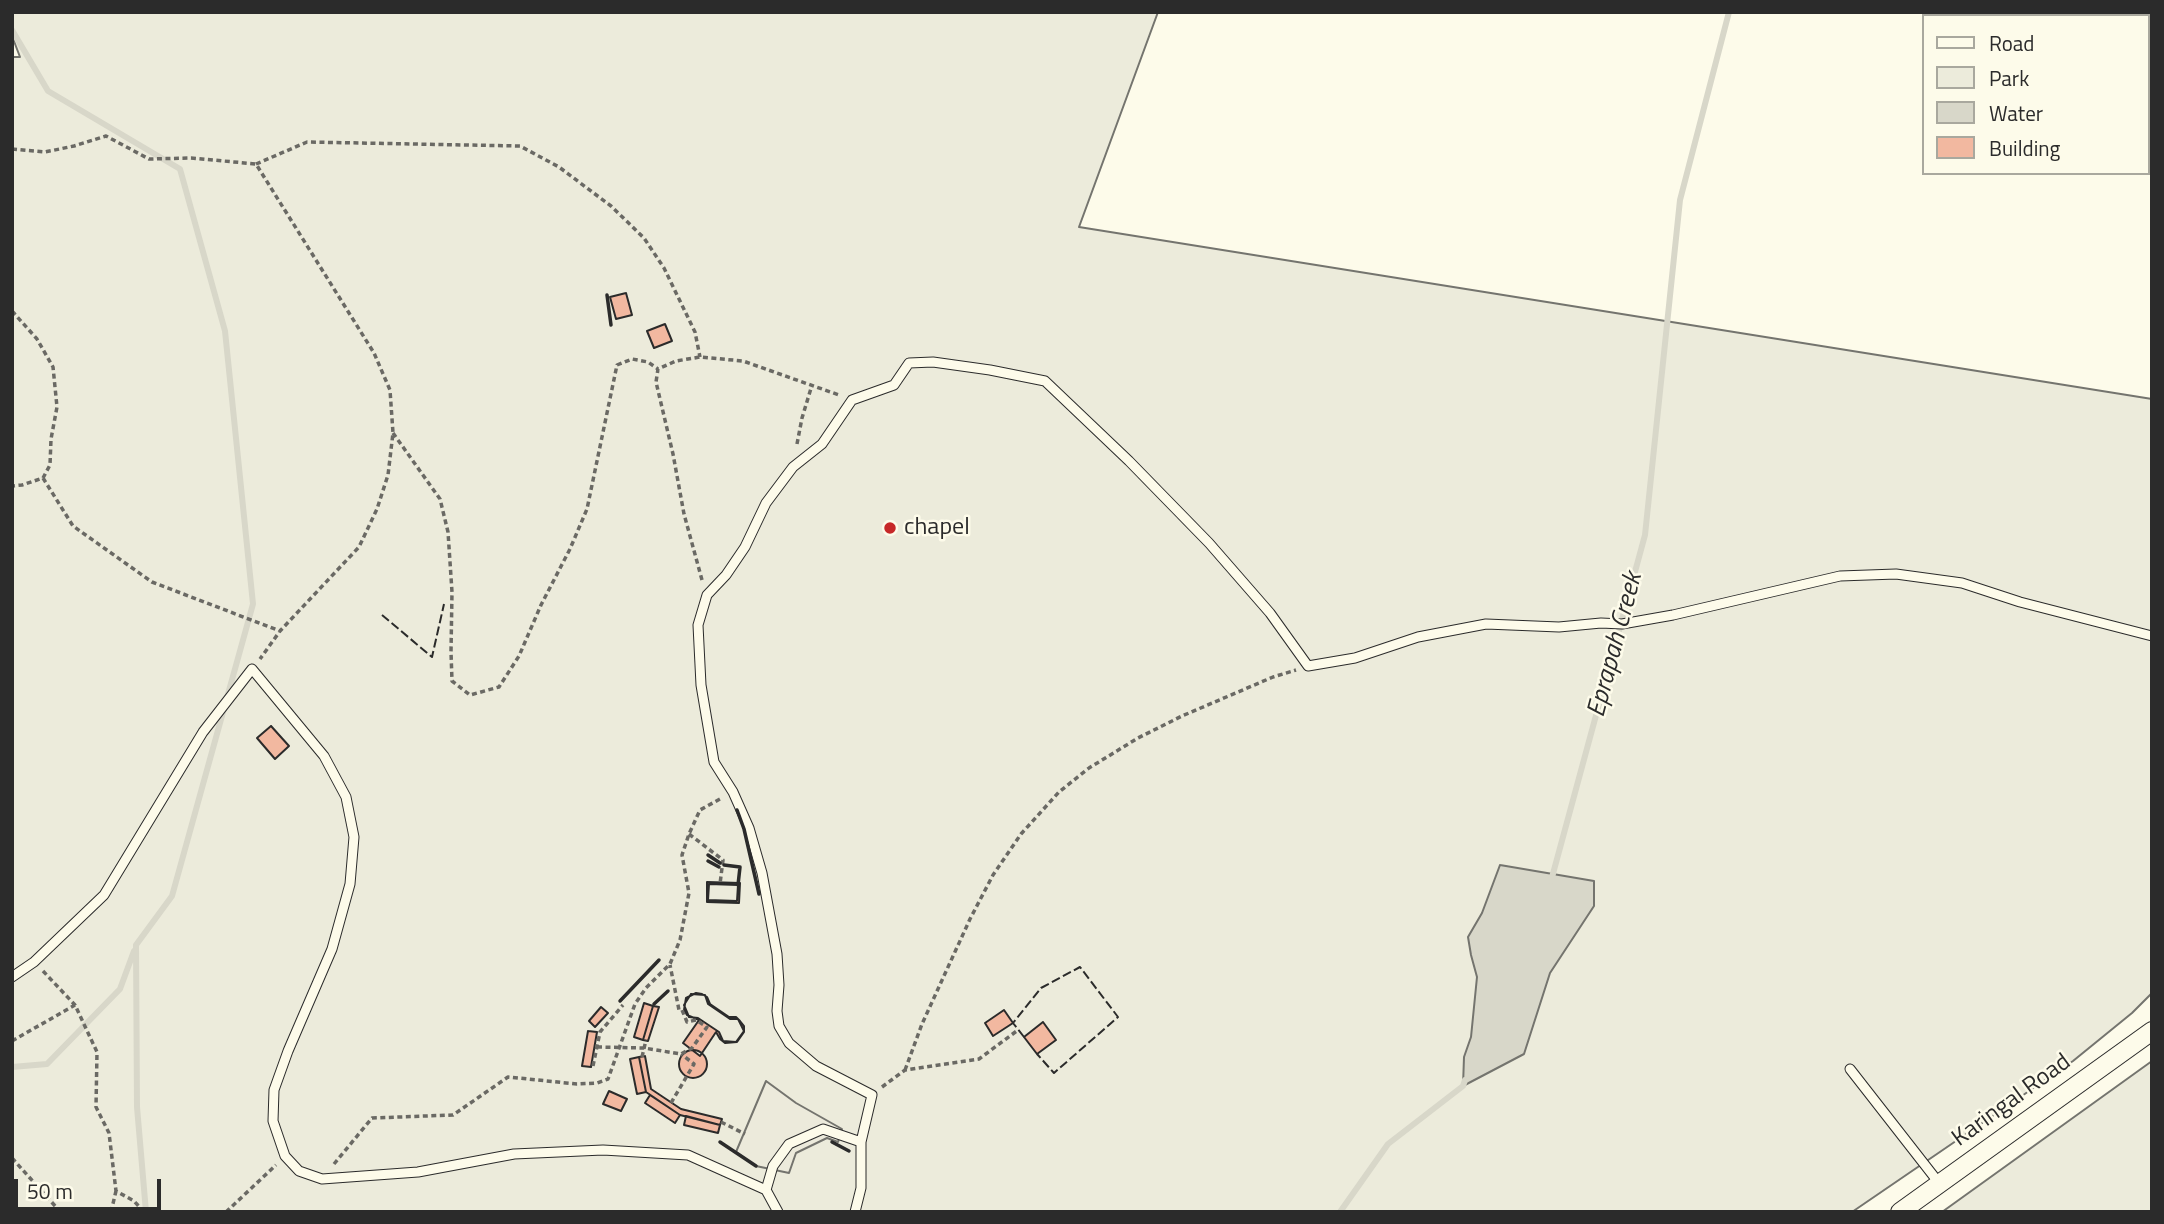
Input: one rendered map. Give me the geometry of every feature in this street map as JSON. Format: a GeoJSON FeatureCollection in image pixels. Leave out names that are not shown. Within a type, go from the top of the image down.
{"type":"FeatureCollection","features":[{"type":"Feature","properties":{"kind":"street","name":"Karingal Road"},"geometry":{"type":"LineString","coordinates":[[1900,1212],[2152,1031]]}},
{"type":"Feature","properties":{"kind":"lane"},"geometry":{"type":"LineString","coordinates":[[855,1212],[861,1188],[861,1142],[872,1095],[816,1066],[789,1042],[779,1026],[777,954],[762,873],[749,828],[733,792],[714,762],[701,685],[698,625],[707,595],[726,575],[745,547],[766,503],[793,467],[822,444],[852,400],[894,385],[909,363],[933,362],[1045,381],[1129,461],[1209,543],[1270,613],[1308,666],[1355,658],[1418,637],[1486,624],[1559,627],[1622,624],[1697,610],[1840,576],[1896,574],[1962,583],[2020,602],[2152,636]]}},
{"type":"Feature","properties":{"kind":"lane"},"geometry":{"type":"LineString","coordinates":[[12,976],[34,962],[104,895],[202,732],[252,669],[324,756],[346,797],[354,837],[350,884],[332,949],[274,1090],[273,1121],[285,1156],[299,1171],[322,1179],[418,1172],[514,1154],[603,1150],[688,1155],[766,1189],[778,1212]]}},
{"type":"Feature","properties":{"kind":"lane"},"geometry":{"type":"LineString","coordinates":[[1850,1069],[1940,1183]]}},
{"type":"Feature","properties":{"kind":"lane"},"geometry":{"type":"LineString","coordinates":[[766,1189],[772,1166],[789,1144],[823,1129],[861,1142]]}},
{"type":"Feature","properties":{"kind":"path"},"geometry":{"type":"LineString","coordinates":[[12,149],[45,152],[106,136],[149,159],[191,158],[256,164],[307,142],[520,146],[569,174],[611,206],[644,238],[664,268],[695,332],[700,357]]}},
{"type":"Feature","properties":{"kind":"path"},"geometry":{"type":"LineString","coordinates":[[252,669],[280,631],[359,547],[388,475],[393,433],[390,390],[374,353],[256,164]]}},
{"type":"Feature","properties":{"kind":"path"},"geometry":{"type":"LineString","coordinates":[[12,311],[37,339],[53,367],[57,407],[50,464],[43,478],[12,486]]}},
{"type":"Feature","properties":{"kind":"path"},"geometry":{"type":"LineString","coordinates":[[658,369],[676,361],[700,357],[743,361],[852,400]]}},
{"type":"Feature","properties":{"kind":"path"},"geometry":{"type":"LineString","coordinates":[[393,433],[440,499],[448,532],[452,592],[452,681],[470,695],[499,687],[519,656],[570,549],[587,509],[617,365],[632,359],[648,362],[658,369]]}},
{"type":"Feature","properties":{"kind":"path"},"geometry":{"type":"LineString","coordinates":[[658,369],[656,383],[684,514],[707,595]]}},
{"type":"Feature","properties":{"kind":"path"},"geometry":{"type":"LineString","coordinates":[[793,467],[802,418],[812,385]]}},
{"type":"Feature","properties":{"kind":"path"},"geometry":{"type":"LineString","coordinates":[[43,478],[73,526],[152,582],[280,631]]}},
{"type":"Feature","properties":{"kind":"path"},"geometry":{"type":"LineString","coordinates":[[905,1070],[927,1013],[993,875],[1021,834],[1059,792],[1089,768],[1171,721],[1273,677],[1308,666]]}},
{"type":"Feature","properties":{"kind":"path"},"geometry":{"type":"LineString","coordinates":[[322,1179],[372,1118],[453,1115],[509,1077],[577,1084],[597,1083],[608,1079],[635,1004],[646,988],[670,964],[680,940],[689,893],[682,855],[689,834],[700,810],[733,792]]}},
{"type":"Feature","properties":{"kind":"path"},"geometry":{"type":"LineString","coordinates":[[689,834],[723,860],[720,884]]}},
{"type":"Feature","properties":{"kind":"path"},"geometry":{"type":"LineString","coordinates":[[34,962],[75,1005],[97,1052],[96,1107],[109,1133],[116,1191],[111,1212]]}},
{"type":"Feature","properties":{"kind":"path"},"geometry":{"type":"LineString","coordinates":[[670,964],[679,1010],[682,1010],[687,1022],[696,1020],[707,1027],[692,1048],[681,1054]]}},
{"type":"Feature","properties":{"kind":"path"},"geometry":{"type":"LineString","coordinates":[[12,1041],[75,1005]]}},
{"type":"Feature","properties":{"kind":"path"},"geometry":{"type":"LineString","coordinates":[[593,1066],[600,1032],[623,1005]]}},
{"type":"Feature","properties":{"kind":"path"},"geometry":{"type":"LineString","coordinates":[[872,1095],[905,1070],[979,1059],[1018,1030]]}},
{"type":"Feature","properties":{"kind":"path"},"geometry":{"type":"LineString","coordinates":[[642,1057],[646,1040]]}},
{"type":"Feature","properties":{"kind":"path"},"geometry":{"type":"LineString","coordinates":[[597,1047],[644,1048],[681,1054],[694,1064],[671,1103]]}},
{"type":"Feature","properties":{"kind":"path"},"geometry":{"type":"LineString","coordinates":[[721,1122],[745,1134]]}},
{"type":"Feature","properties":{"kind":"path"},"geometry":{"type":"LineString","coordinates":[[226,1212],[285,1156]]}},
{"type":"Feature","properties":{"kind":"path"},"geometry":{"type":"LineString","coordinates":[[12,1158],[56,1207],[56,1212]]}},
{"type":"Feature","properties":{"kind":"path"},"geometry":{"type":"LineString","coordinates":[[116,1191],[134,1201],[144,1212]]}},
{"type":"Feature","properties":{"kind":"green space"},"geometry":{"type":"Polygon","coordinates":[[[12,12],[1158,12],[1079,227],[2152,399],[2152,993],[2132,1013],[2073,1061],[1852,1212],[12,1212],[12,57],[20,57],[12,36],[12,12]]]}},
{"type":"Feature","properties":{"kind":"green space"},"geometry":{"type":"Polygon","coordinates":[[[2152,1061],[2152,1212],[1942,1212],[2152,1061]]]}},
{"type":"Feature","properties":{"kind":"shaded area"},"geometry":{"type":"Polygon","coordinates":[[[766,1081],[796,1103],[842,1129],[838,1142],[827,1138],[796,1153],[789,1173],[756,1166],[736,1152],[766,1081]]]}},
{"type":"Feature","properties":{"kind":"water"},"geometry":{"type":"Polygon","coordinates":[[[1500,865],[1594,881],[1594,906],[1550,973],[1524,1054],[1463,1086],[1464,1057],[1471,1037],[1477,977],[1468,937],[1482,913],[1500,865]]]}},
{"type":"Feature","properties":{"kind":"building"},"geometry":{"type":"Polygon","coordinates":[[[626,293],[632,315],[616,319],[610,297],[626,293]]]}},
{"type":"Feature","properties":{"kind":"building"},"geometry":{"type":"Polygon","coordinates":[[[665,324],[672,341],[654,348],[647,331],[665,324]]]}},
{"type":"Feature","properties":{"kind":"building"},"geometry":{"type":"Polygon","coordinates":[[[271,726],[289,746],[275,759],[257,738],[271,726]]]}},
{"type":"Feature","properties":{"kind":"building"},"geometry":{"type":"Polygon","coordinates":[[[707,882],[740,883],[739,903],[707,902],[707,882]]]}},
{"type":"Feature","properties":{"kind":"building"},"geometry":{"type":"Polygon","coordinates":[[[709,884],[738,885],[737,901],[708,900],[709,884]]]}},
{"type":"Feature","properties":{"kind":"building"},"geometry":{"type":"Polygon","coordinates":[[[696,993],[707,997],[710,1004],[729,1017],[736,1017],[740,1021],[744,1032],[737,1042],[725,1043],[716,1032],[700,1056],[683,1043],[699,1020],[687,1015],[684,1010],[686,998],[696,993]]]}},
{"type":"Feature","properties":{"kind":"building"},"geometry":{"type":"Polygon","coordinates":[[[691,994],[705,995],[708,1004],[730,1019],[738,1019],[744,1031],[736,1042],[723,1041],[719,1032],[698,1018],[689,1017],[684,1005],[691,994]]]}},
{"type":"Feature","properties":{"kind":"building"},"geometry":{"type":"Polygon","coordinates":[[[644,1003],[653,1006],[643,1040],[634,1037],[644,1003]]]}},
{"type":"Feature","properties":{"kind":"building"},"geometry":{"type":"Polygon","coordinates":[[[653,1006],[659,1007],[648,1041],[643,1040],[653,1006]]]}},
{"type":"Feature","properties":{"kind":"building"},"geometry":{"type":"Polygon","coordinates":[[[601,1007],[608,1013],[595,1027],[589,1021],[601,1007]]]}},
{"type":"Feature","properties":{"kind":"building"},"geometry":{"type":"Polygon","coordinates":[[[1004,1010],[1013,1023],[993,1036],[985,1023],[1004,1010]]]}},
{"type":"Feature","properties":{"kind":"building"},"geometry":{"type":"Polygon","coordinates":[[[1043,1022],[1056,1040],[1037,1054],[1024,1037],[1043,1022]]]}},
{"type":"Feature","properties":{"kind":"building"},"geometry":{"type":"Polygon","coordinates":[[[588,1031],[597,1032],[591,1067],[582,1066],[588,1031]]]}},
{"type":"Feature","properties":{"kind":"building"},"geometry":{"type":"Polygon","coordinates":[[[693,1050],[703,1054],[707,1064],[703,1074],[693,1078],[683,1074],[679,1064],[683,1054],[693,1050]]]}},
{"type":"Feature","properties":{"kind":"building"},"geometry":{"type":"Polygon","coordinates":[[[645,1056],[651,1089],[681,1109],[722,1119],[720,1125],[680,1115],[646,1092],[639,1057],[645,1056]]]}},
{"type":"Feature","properties":{"kind":"building"},"geometry":{"type":"Polygon","coordinates":[[[639,1057],[646,1092],[637,1094],[630,1059],[639,1057]]]}},
{"type":"Feature","properties":{"kind":"building"},"geometry":{"type":"Polygon","coordinates":[[[609,1091],[627,1099],[621,1111],[603,1104],[609,1091]]]}},
{"type":"Feature","properties":{"kind":"building"},"geometry":{"type":"Polygon","coordinates":[[[650,1095],[680,1115],[675,1123],[645,1103],[650,1095]]]}},
{"type":"Feature","properties":{"kind":"building"},"geometry":{"type":"Polygon","coordinates":[[[686,1116],[720,1125],[718,1133],[684,1125],[686,1116]]]}},
{"type":"Feature","properties":{"kind":"waterway","name":"Eprapah Creek"},"geometry":{"type":"LineString","coordinates":[[1551,881],[1645,535],[1680,200],[1729,12]]}},
{"type":"Feature","properties":{"kind":"waterway"},"geometry":{"type":"LineString","coordinates":[[12,30],[48,91],[180,169],[225,331],[253,604],[172,896],[136,945],[137,1107],[146,1212]]}},
{"type":"Feature","properties":{"kind":"waterway"},"geometry":{"type":"LineString","coordinates":[[12,1067],[47,1064],[120,989],[134,951]]}},
{"type":"Feature","properties":{"kind":"waterway","name":"Eprapah Creek"},"geometry":{"type":"LineString","coordinates":[[1340,1212],[1388,1144],[1463,1086],[1465,1080]]}},
{"type":"Feature","properties":{"kind":"fence"},"geometry":{"type":"LineString","coordinates":[[382,615],[432,657],[444,604]]}},
{"type":"Feature","properties":{"kind":"fence"},"geometry":{"type":"LineString","coordinates":[[1024,1037],[1013,1023],[1041,988],[1080,967],[1118,1017],[1054,1073],[1037,1054]]}},
{"type":"Feature","properties":{"kind":"wall"},"geometry":{"type":"LineString","coordinates":[[607,295],[611,325]]}},
{"type":"Feature","properties":{"kind":"wall"},"geometry":{"type":"LineString","coordinates":[[737,810],[759,894]]}},
{"type":"Feature","properties":{"kind":"wall"},"geometry":{"type":"LineString","coordinates":[[708,855],[720,863]]}},
{"type":"Feature","properties":{"kind":"wall"},"geometry":{"type":"LineString","coordinates":[[708,861],[719,867]]}},
{"type":"Feature","properties":{"kind":"wall"},"geometry":{"type":"LineString","coordinates":[[724,865],[740,867],[738,885]]}},
{"type":"Feature","properties":{"kind":"wall"},"geometry":{"type":"LineString","coordinates":[[620,1001],[659,960]]}},
{"type":"Feature","properties":{"kind":"wall"},"geometry":{"type":"LineString","coordinates":[[654,1004],[668,991]]}},
{"type":"Feature","properties":{"kind":"wall"},"geometry":{"type":"LineString","coordinates":[[720,1142],[756,1166]]}},
{"type":"Feature","properties":{"kind":"wall"},"geometry":{"type":"LineString","coordinates":[[832,1142],[849,1151]]}},
{"type":"Feature","properties":{"kind":"place","name":"chapel"},"geometry":{"type":"Point","coordinates":[890,528]}}]}
